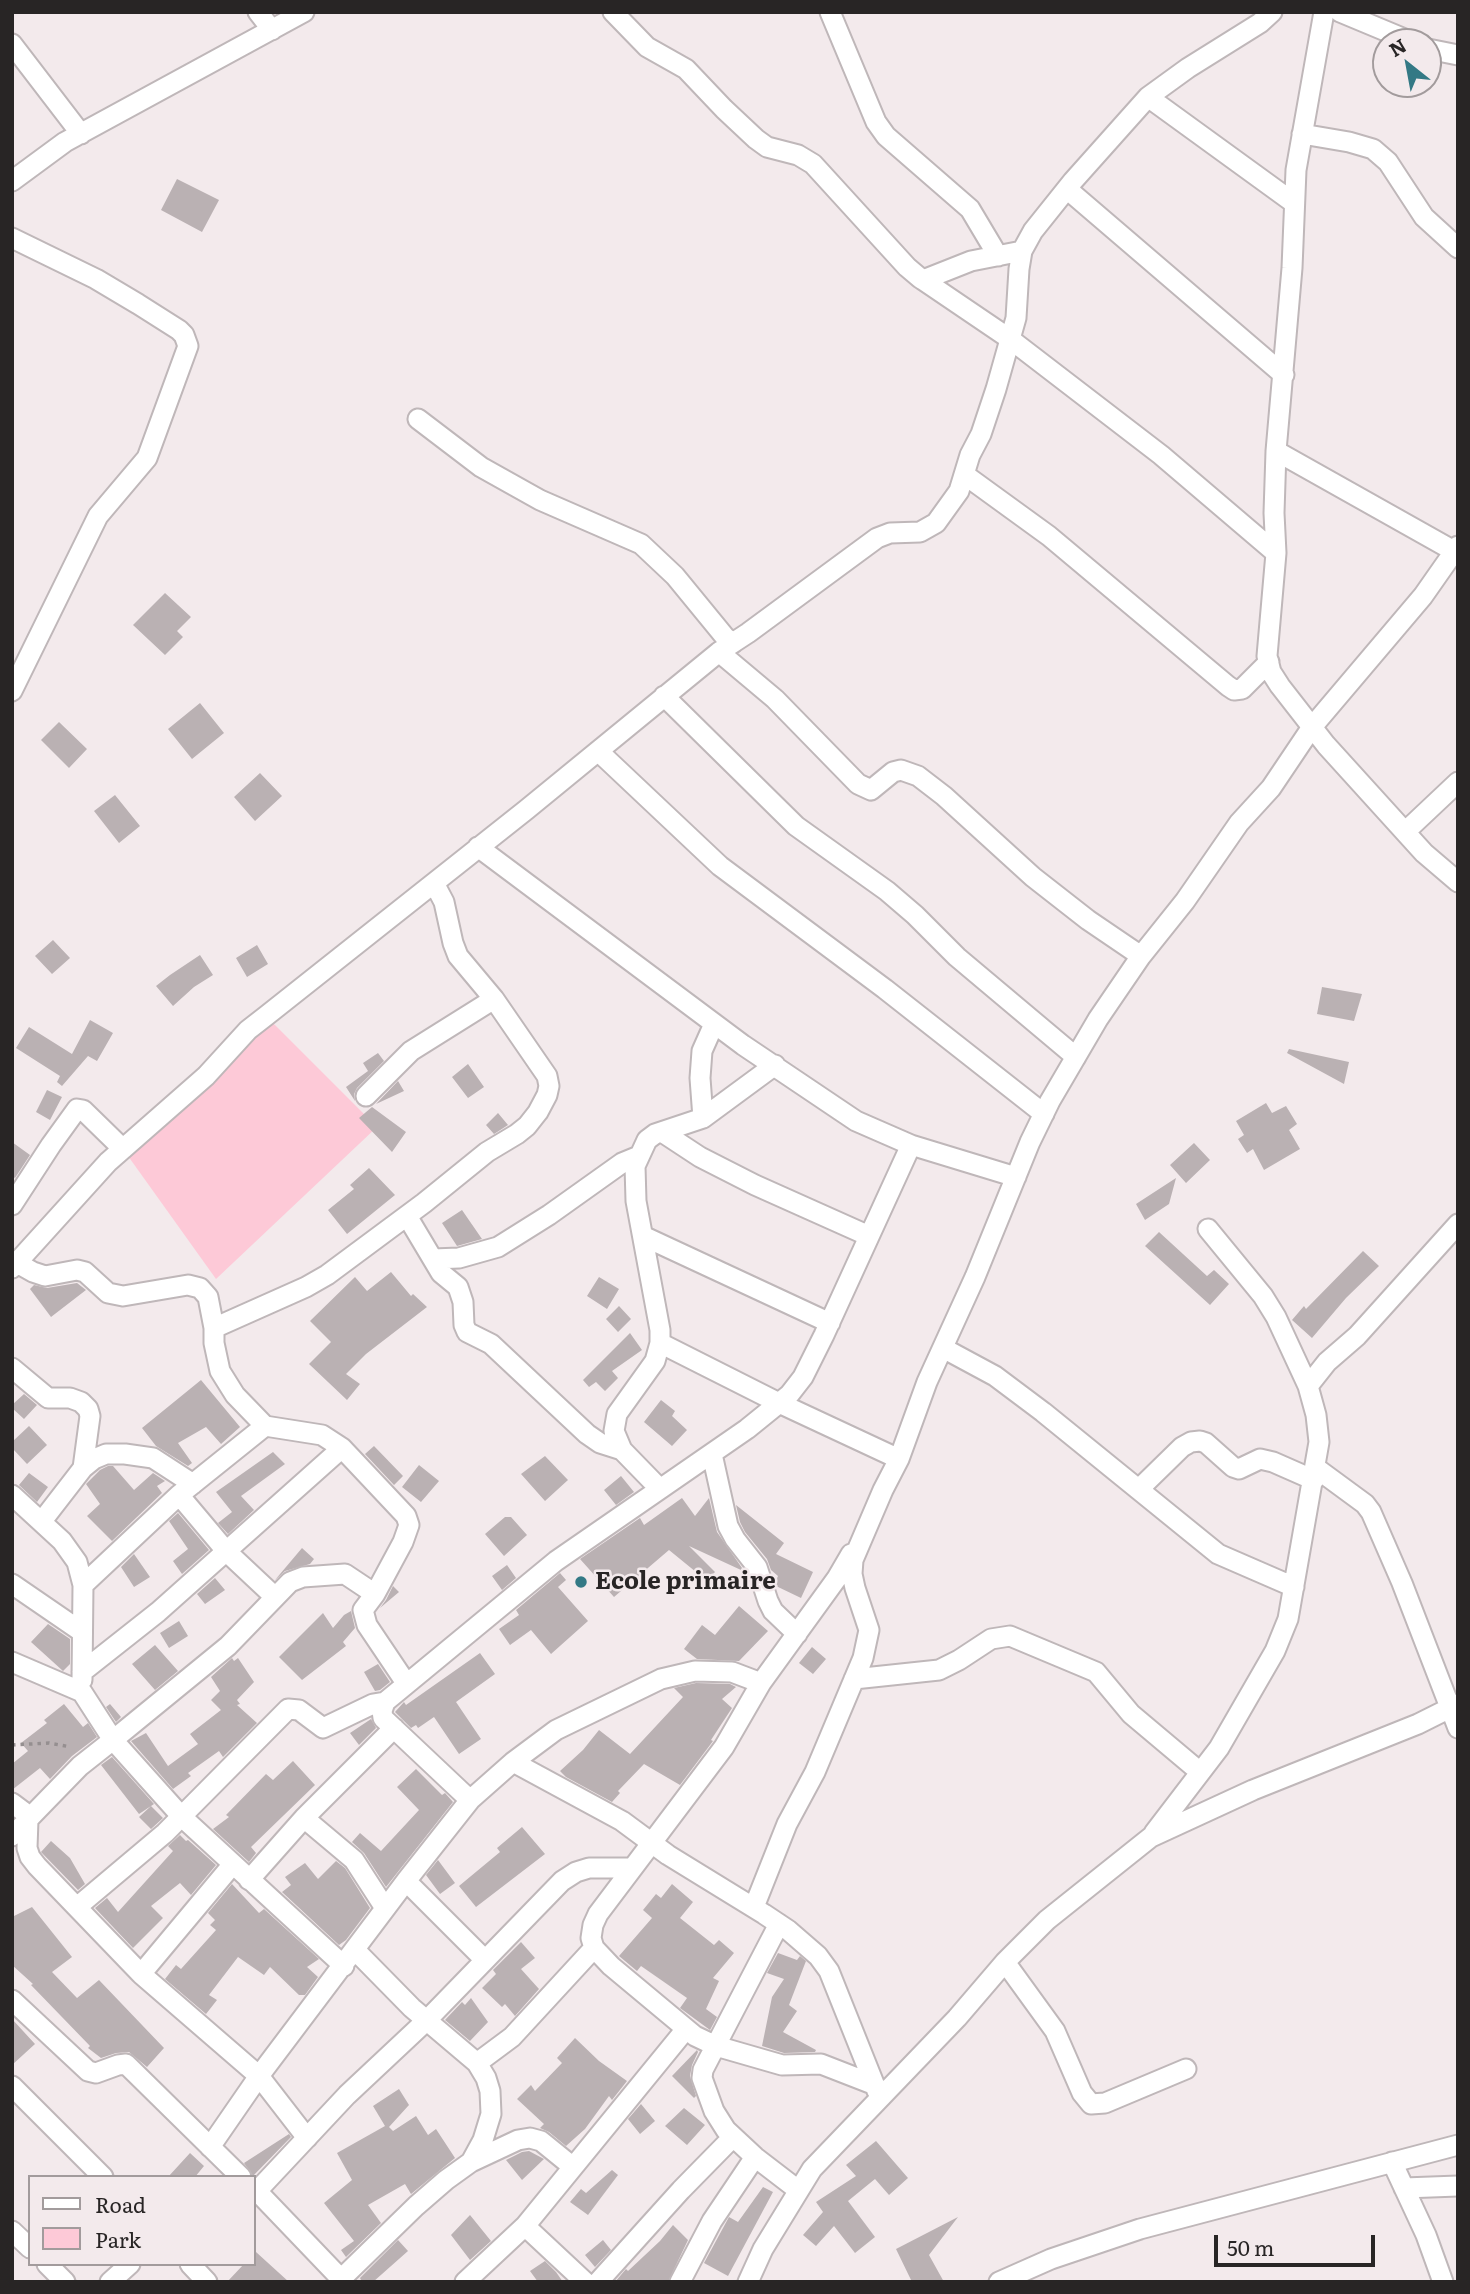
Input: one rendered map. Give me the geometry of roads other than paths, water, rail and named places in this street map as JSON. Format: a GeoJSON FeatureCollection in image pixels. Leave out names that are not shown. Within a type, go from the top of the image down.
{"type":"FeatureCollection","features":[{"type":"Feature","properties":{"kind":"street"},"geometry":{"type":"LineString","coordinates":[[258,12],[272,30]]}},
{"type":"Feature","properties":{"kind":"street"},"geometry":{"type":"LineString","coordinates":[[12,181],[58,146],[304,12]]}},
{"type":"Feature","properties":{"kind":"street"},"geometry":{"type":"LineString","coordinates":[[613,12],[647,47],[686,69],[756,139],[767,147],[798,155],[813,164],[907,267],[1010,339],[1161,455],[1276,553]]}},
{"type":"Feature","properties":{"kind":"street"},"geometry":{"type":"LineString","coordinates":[[830,12],[876,122],[886,136],[971,209],[998,256]]}},
{"type":"Feature","properties":{"kind":"street"},"geometry":{"type":"LineString","coordinates":[[406,1683],[367,1625],[363,1610],[403,1542],[409,1525],[407,1516],[342,1448],[322,1435],[265,1426],[235,1395],[220,1371],[208,1297],[200,1288],[188,1285],[123,1296],[108,1293],[85,1272],[77,1270],[45,1276],[15,1265],[108,1162],[206,1076],[248,1030],[726,647],[877,538],[890,533],[920,532],[936,523],[951,503],[981,434],[1016,318],[1022,251],[1034,231],[1067,189],[1149,97],[1272,12]]}},
{"type":"Feature","properties":{"kind":"street"},"geometry":{"type":"LineString","coordinates":[[1324,12],[1296,170],[1292,268],[1276,451],[1276,553],[1268,637],[1269,662],[1271,672],[1280,686],[1312,727],[1424,853],[1455,877]]}},
{"type":"Feature","properties":{"kind":"street"},"geometry":{"type":"LineString","coordinates":[[1340,12],[1378,28]]}},
{"type":"Feature","properties":{"kind":"street"},"geometry":{"type":"LineString","coordinates":[[12,44],[81,134]]}},
{"type":"Feature","properties":{"kind":"street"},"geometry":{"type":"LineString","coordinates":[[1149,97],[1294,203]]}},
{"type":"Feature","properties":{"kind":"street"},"geometry":{"type":"LineString","coordinates":[[1302,134],[1373,149],[1388,162],[1424,217],[1458,248]]}},
{"type":"Feature","properties":{"kind":"street"},"geometry":{"type":"LineString","coordinates":[[1067,189],[1284,375]]}},
{"type":"Feature","properties":{"kind":"street"},"geometry":{"type":"LineString","coordinates":[[12,238],[138,303],[179,330],[188,346],[147,458],[98,516],[12,691]]}},
{"type":"Feature","properties":{"kind":"street"},"geometry":{"type":"LineString","coordinates":[[923,280],[958,265],[1022,251]]}},
{"type":"Feature","properties":{"kind":"street"},"geometry":{"type":"LineString","coordinates":[[418,419],[481,467],[540,500],[641,544],[676,576],[725,637],[726,647],[858,784],[871,790],[893,772],[901,770],[918,776],[1034,877],[1088,920],[1141,956]]}},
{"type":"Feature","properties":{"kind":"street"},"geometry":{"type":"LineString","coordinates":[[754,1907],[787,1824],[815,1772],[863,1658],[869,1630],[852,1574],[853,1560],[899,1459],[927,1382],[1044,1114],[1098,1019],[1141,956],[1178,910],[1239,823],[1271,788],[1312,727],[1415,606],[1456,548],[1276,451]]}},
{"type":"Feature","properties":{"kind":"street"},"geometry":{"type":"LineString","coordinates":[[965,475],[1049,536],[1228,687],[1234,690],[1242,689],[1269,662]]}},
{"type":"Feature","properties":{"kind":"street"},"geometry":{"type":"LineString","coordinates":[[664,696],[796,826],[887,891],[957,957],[1076,1057]]}},
{"type":"Feature","properties":{"kind":"street"},"geometry":{"type":"LineString","coordinates":[[598,751],[720,866],[885,989],[1044,1114]]}},
{"type":"Feature","properties":{"kind":"street"},"geometry":{"type":"LineString","coordinates":[[1406,831],[1458,782]]}},
{"type":"Feature","properties":{"kind":"street"},"geometry":{"type":"LineString","coordinates":[[478,847],[714,1024],[856,1121],[911,1144],[1016,1177]]}},
{"type":"Feature","properties":{"kind":"street"},"geometry":{"type":"LineString","coordinates":[[214,1328],[306,1287],[351,1259],[487,1152],[517,1134],[538,1112],[547,1095],[547,1076],[494,999],[458,956],[444,902],[434,883]]}},
{"type":"Feature","properties":{"kind":"street"},"geometry":{"type":"LineString","coordinates":[[366,1096],[411,1051],[494,999]]}},
{"type":"Feature","properties":{"kind":"street"},"geometry":{"type":"LineString","coordinates":[[704,1118],[700,1078],[702,1051],[714,1024]]}},
{"type":"Feature","properties":{"kind":"street"},"geometry":{"type":"LineString","coordinates":[[659,1489],[622,1450],[614,1431],[617,1414],[655,1361],[660,1343],[634,1178],[639,1156],[647,1140],[704,1118],[775,1065]]}},
{"type":"Feature","properties":{"kind":"street"},"geometry":{"type":"LineString","coordinates":[[12,1205],[77,1109],[83,1110],[124,1149]]}},
{"type":"Feature","properties":{"kind":"street"},"geometry":{"type":"LineString","coordinates":[[662,1132],[700,1157],[755,1185],[869,1236]]}},
{"type":"Feature","properties":{"kind":"street"},"geometry":{"type":"LineString","coordinates":[[470,1800],[383,1718],[385,1702],[556,1561],[712,1454],[789,1395],[803,1377],[830,1323],[911,1144]]}},
{"type":"Feature","properties":{"kind":"street"},"geometry":{"type":"LineString","coordinates":[[433,1259],[459,1258],[498,1247],[550,1215],[622,1164],[639,1156]]}},
{"type":"Feature","properties":{"kind":"street"},"geometry":{"type":"LineString","coordinates":[[407,1216],[446,1278],[458,1287],[467,1332],[491,1344],[587,1434],[600,1443],[622,1450]]}},
{"type":"Feature","properties":{"kind":"street"},"geometry":{"type":"LineString","coordinates":[[1308,1386],[1327,1362],[1450,1244],[1458,1224]]}},
{"type":"Feature","properties":{"kind":"street"},"geometry":{"type":"LineString","coordinates":[[1151,1837],[1219,1748],[1275,1651],[1288,1619],[1315,1474],[1317,1428],[1308,1386],[1270,1307],[1208,1229]]}},
{"type":"Feature","properties":{"kind":"street"},"geometry":{"type":"LineString","coordinates":[[643,1236],[830,1323]]}},
{"type":"Feature","properties":{"kind":"street"},"geometry":{"type":"LineString","coordinates":[[660,1343],[899,1459]]}},
{"type":"Feature","properties":{"kind":"street"},"geometry":{"type":"LineString","coordinates":[[943,1348],[995,1376],[1218,1554],[1294,1587]]}},
{"type":"Feature","properties":{"kind":"street"},"geometry":{"type":"LineString","coordinates":[[12,1368],[48,1398],[70,1398],[88,1409],[90,1416],[83,1468]]}},
{"type":"Feature","properties":{"kind":"street"},"geometry":{"type":"LineString","coordinates":[[83,1585],[186,1490],[265,1426]]}},
{"type":"Feature","properties":{"kind":"street"},"geometry":{"type":"LineString","coordinates":[[1139,1489],[1182,1447],[1200,1441],[1206,1443],[1233,1467],[1239,1469],[1260,1459],[1273,1462],[1315,1474],[1365,1504],[1371,1512],[1454,1706],[1458,1728]]}},
{"type":"Feature","properties":{"kind":"street"},"geometry":{"type":"LineString","coordinates":[[82,1682],[342,1448]]}},
{"type":"Feature","properties":{"kind":"street"},"geometry":{"type":"LineString","coordinates":[[42,1521],[83,1468],[94,1459],[106,1454],[153,1458],[186,1490],[227,1552],[275,1597]]}},
{"type":"Feature","properties":{"kind":"street"},"geometry":{"type":"LineString","coordinates":[[712,1454],[728,1526],[757,1567],[773,1611],[797,1634]]}},
{"type":"Feature","properties":{"kind":"street"},"geometry":{"type":"LineString","coordinates":[[12,1495],[42,1521],[78,1562],[83,1585],[82,1682],[105,1746],[250,1880],[477,2063],[486,2078],[492,2104],[487,2129],[471,2162]]}},
{"type":"Feature","properties":{"kind":"street"},"geometry":{"type":"LineString","coordinates":[[864,1532],[837,1578],[761,1684],[724,1747],[632,1868],[593,1926],[591,1938],[594,1948],[611,1966],[695,2036],[716,2046],[782,2065],[821,2064],[877,2091]]}},
{"type":"Feature","properties":{"kind":"street"},"geometry":{"type":"LineString","coordinates":[[12,1836],[105,1746],[229,1646],[290,1582],[345,1574],[374,1594]]}},
{"type":"Feature","properties":{"kind":"street"},"geometry":{"type":"LineString","coordinates":[[12,1584],[82,1632]]}},
{"type":"Feature","properties":{"kind":"street"},"geometry":{"type":"LineString","coordinates":[[854,1679],[939,1670],[991,1639],[1010,1636],[1096,1672],[1130,1714],[1200,1772]]}},
{"type":"Feature","properties":{"kind":"street"},"geometry":{"type":"LineString","coordinates":[[12,1662],[82,1682]]}},
{"type":"Feature","properties":{"kind":"street"},"geometry":{"type":"LineString","coordinates":[[210,2147],[406,1881],[470,1800],[513,1762],[556,1730],[661,1679],[695,1671],[732,1672],[761,1684]]}},
{"type":"Feature","properties":{"kind":"street"},"geometry":{"type":"LineString","coordinates":[[77,1907],[143,1853],[288,1709],[299,1710],[323,1728],[373,1704],[385,1702]]}},
{"type":"Feature","properties":{"kind":"street"},"geometry":{"type":"LineString","coordinates":[[748,2282],[763,2249],[798,2190],[877,2091],[957,2018],[1005,1962],[1047,1920],[1151,1837],[1253,1790],[1419,1724],[1454,1706]]}},
{"type":"Feature","properties":{"kind":"street"},"geometry":{"type":"LineString","coordinates":[[250,1880],[304,1818],[394,1728]]}},
{"type":"Feature","properties":{"kind":"street"},"geometry":{"type":"LineString","coordinates":[[513,1762],[652,1841],[668,1855],[779,1924],[818,1956],[829,1971],[877,2091]]}},
{"type":"Feature","properties":{"kind":"street"},"geometry":{"type":"LineString","coordinates":[[12,1803],[24,1812],[28,1820],[27,1848],[30,1857],[141,1974],[259,2077],[307,2138]]}},
{"type":"Feature","properties":{"kind":"street"},"geometry":{"type":"LineString","coordinates":[[304,1818],[354,1860],[385,1908]]}},
{"type":"Feature","properties":{"kind":"street"},"geometry":{"type":"LineString","coordinates":[[141,1974],[233,1864]]}},
{"type":"Feature","properties":{"kind":"street"},"geometry":{"type":"LineString","coordinates":[[256,2189],[347,2095],[427,2020],[484,1958],[562,1881],[589,1868],[632,1868]]}},
{"type":"Feature","properties":{"kind":"street"},"geometry":{"type":"LineString","coordinates":[[406,1881],[484,1958]]}},
{"type":"Feature","properties":{"kind":"street"},"geometry":{"type":"LineString","coordinates":[[779,1924],[703,2070],[703,2084],[714,2110],[733,2137],[798,2190]]}},
{"type":"Feature","properties":{"kind":"street"},"geometry":{"type":"LineString","coordinates":[[477,2063],[512,2037],[594,1948]]}},
{"type":"Feature","properties":{"kind":"street"},"geometry":{"type":"LineString","coordinates":[[1005,1962],[1055,2031],[1082,2094],[1091,2104],[1105,2103],[1186,2069]]}},
{"type":"Feature","properties":{"kind":"street"},"geometry":{"type":"LineString","coordinates":[[12,2000],[88,2071],[96,2073],[126,2064],[210,2147],[234,2175]]}},
{"type":"Feature","properties":{"kind":"street"},"geometry":{"type":"LineString","coordinates":[[465,2282],[525,2226],[686,2029]]}},
{"type":"Feature","properties":{"kind":"street"},"geometry":{"type":"LineString","coordinates":[[12,2086],[101,2175]]}},
{"type":"Feature","properties":{"kind":"street"},"geometry":{"type":"LineString","coordinates":[[598,2282],[733,2137]]}},
{"type":"Feature","properties":{"kind":"street"},"geometry":{"type":"LineString","coordinates":[[256,2191],[343,2280],[416,2206],[471,2162],[518,2140],[530,2138],[541,2141],[573,2166]]}},
{"type":"Feature","properties":{"kind":"street"},"geometry":{"type":"LineString","coordinates":[[999,2282],[1051,2259],[1140,2229],[1458,2146]]}},
{"type":"Feature","properties":{"kind":"street"},"geometry":{"type":"LineString","coordinates":[[680,2282],[712,2221],[755,2157]]}},
{"type":"Feature","properties":{"kind":"street"},"geometry":{"type":"LineString","coordinates":[[1392,2162],[1443,2282]]}},
{"type":"Feature","properties":{"kind":"street"},"geometry":{"type":"LineString","coordinates":[[1404,2188],[1458,2186]]}},
{"type":"Feature","properties":{"kind":"street"},"geometry":{"type":"LineString","coordinates":[[525,2226],[585,2282]]}},
{"type":"Feature","properties":{"kind":"street"},"geometry":{"type":"LineString","coordinates":[[12,2231],[28,2246]]}},
{"type":"Feature","properties":{"kind":"street"},"geometry":{"type":"LineString","coordinates":[[49,2266],[65,2282]]}},
{"type":"Feature","properties":{"kind":"street"},"geometry":{"type":"LineString","coordinates":[[110,2282],[128,2266]]}},
{"type":"Feature","properties":{"kind":"street"},"geometry":{"type":"LineString","coordinates":[[192,2266],[207,2282]]}},
{"type":"Feature","properties":{"kind":"place","name":"Ecole primaire"},"geometry":{"type":"Point","coordinates":[581,1582]}}]}
